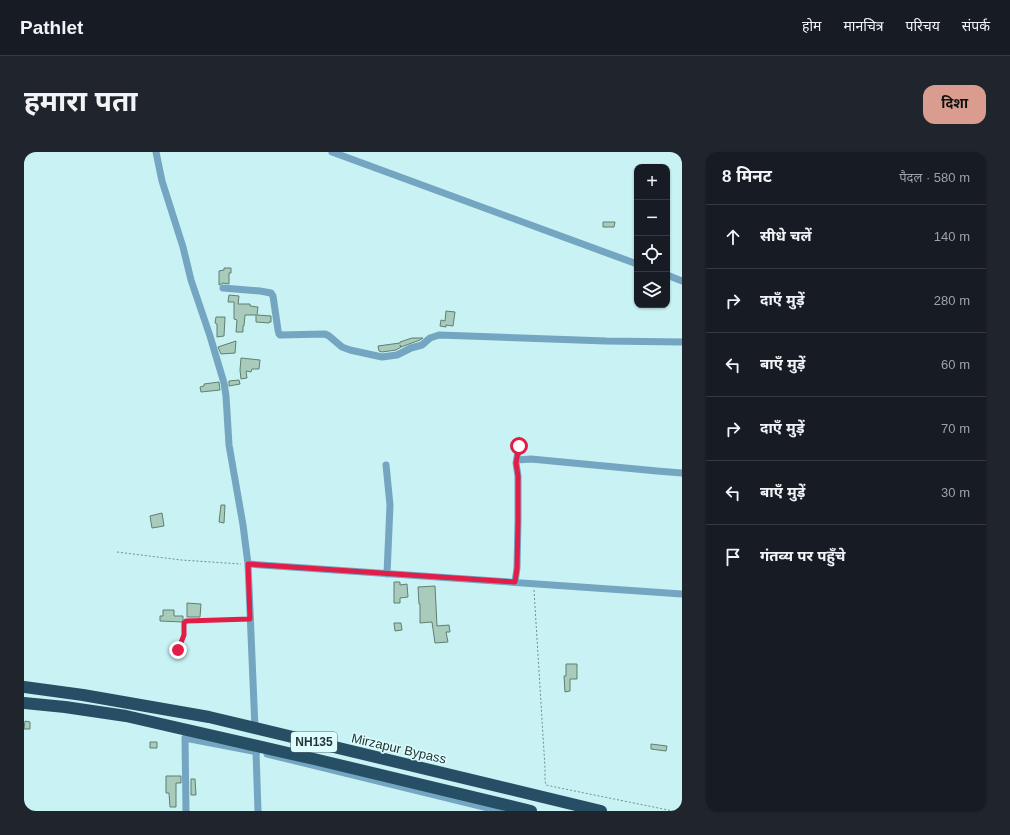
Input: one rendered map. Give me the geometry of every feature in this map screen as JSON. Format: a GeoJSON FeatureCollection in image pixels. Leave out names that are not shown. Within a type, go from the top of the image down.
{"type":"FeatureCollection","features":[{"type":"Feature","properties":{"kind":"highway","name":"Mirzapur Bypass"},"geometry":{"type":"LineString","coordinates":[[24,687],[82,695],[194,715],[255,728],[601,811]]}},
{"type":"Feature","properties":{"kind":"highway","name":"NH135"},"geometry":{"type":"LineString","coordinates":[[24,703],[65,707],[126,716],[531,811]]}},
{"type":"Feature","properties":{"kind":"street"},"geometry":{"type":"LineString","coordinates":[[156,152],[162,181],[183,247],[191,280],[224,383],[229,444],[248,564],[255,728]]}},
{"type":"Feature","properties":{"kind":"street"},"geometry":{"type":"LineString","coordinates":[[332,152],[634,263]]}},
{"type":"Feature","properties":{"kind":"street"},"geometry":{"type":"LineString","coordinates":[[670,276],[682,281]]}},
{"type":"Feature","properties":{"kind":"street"},"geometry":{"type":"LineString","coordinates":[[223,288],[271,293],[273,296],[280,335],[325,334],[342,347],[382,357],[397,355],[411,348],[422,345],[434,336],[444,335],[682,342]]}},
{"type":"Feature","properties":{"kind":"street"},"geometry":{"type":"LineString","coordinates":[[515,582],[517,568],[518,520],[518,476],[516,463],[519,446]]}},
{"type":"Feature","properties":{"kind":"street"},"geometry":{"type":"LineString","coordinates":[[517,460],[531,459],[682,473]]}},
{"type":"Feature","properties":{"kind":"street"},"geometry":{"type":"LineString","coordinates":[[386,465],[390,505],[387,574]]}},
{"type":"Feature","properties":{"kind":"street"},"geometry":{"type":"LineString","coordinates":[[248,564],[682,594]]}},
{"type":"Feature","properties":{"kind":"street"},"geometry":{"type":"LineString","coordinates":[[186,811],[185,738],[256,752],[500,811]]}},
{"type":"Feature","properties":{"kind":"street"},"geometry":{"type":"LineString","coordinates":[[256,752],[258,811]]}},
{"type":"Feature","properties":{"kind":"path"},"geometry":{"type":"LineString","coordinates":[[117,552],[181,560],[248,564]]}},
{"type":"Feature","properties":{"kind":"path"},"geometry":{"type":"LineString","coordinates":[[534,584],[546,785],[673,811]]}},
{"type":"Feature","properties":{"kind":"path"},"geometry":{"type":"LineString","coordinates":[[178,650],[184,635],[184,623],[186,621],[250,619]]}},
{"type":"Feature","properties":{"kind":"building"},"geometry":{"type":"Polygon","coordinates":[[[603,222],[615,222],[614,227],[603,227],[603,222]]]}},
{"type":"Feature","properties":{"kind":"building"},"geometry":{"type":"Polygon","coordinates":[[[224,268],[231,268],[231,273],[229,273],[229,284],[223,283],[219,285],[219,271],[224,270],[224,268]]]}},
{"type":"Feature","properties":{"kind":"building"},"geometry":{"type":"Polygon","coordinates":[[[229,295],[239,296],[238,304],[250,304],[250,306],[258,307],[257,315],[271,316],[271,322],[256,322],[256,315],[245,315],[243,332],[236,332],[237,320],[234,319],[234,302],[228,302],[229,295]]]}},
{"type":"Feature","properties":{"kind":"building"},"geometry":{"type":"Polygon","coordinates":[[[446,311],[455,312],[453,326],[440,326],[441,320],[445,321],[446,311]]]}},
{"type":"Feature","properties":{"kind":"building"},"geometry":{"type":"Polygon","coordinates":[[[216,317],[225,317],[224,336],[217,337],[217,324],[215,323],[216,317]]]}},
{"type":"Feature","properties":{"kind":"building"},"geometry":{"type":"Polygon","coordinates":[[[412,338],[423,338],[420,340],[396,350],[382,352],[379,351],[378,346],[400,343],[412,338]]]}},
{"type":"Feature","properties":{"kind":"building"},"geometry":{"type":"Polygon","coordinates":[[[236,341],[235,353],[221,354],[218,347],[236,341]]]}},
{"type":"Feature","properties":{"kind":"building"},"geometry":{"type":"Polygon","coordinates":[[[241,358],[260,360],[259,369],[252,369],[251,372],[246,371],[247,378],[241,379],[241,358]]]}},
{"type":"Feature","properties":{"kind":"building"},"geometry":{"type":"Polygon","coordinates":[[[239,380],[240,384],[229,386],[229,381],[239,380]]]}},
{"type":"Feature","properties":{"kind":"building"},"geometry":{"type":"Polygon","coordinates":[[[219,382],[220,390],[201,392],[200,387],[204,386],[204,384],[219,382]]]}},
{"type":"Feature","properties":{"kind":"building"},"geometry":{"type":"Polygon","coordinates":[[[221,505],[225,505],[224,523],[219,522],[221,505]]]}},
{"type":"Feature","properties":{"kind":"building"},"geometry":{"type":"Polygon","coordinates":[[[162,513],[164,526],[152,528],[150,516],[162,513]]]}},
{"type":"Feature","properties":{"kind":"building"},"geometry":{"type":"Polygon","coordinates":[[[394,582],[400,582],[400,585],[407,584],[408,597],[400,598],[400,603],[394,603],[394,582]]]}},
{"type":"Feature","properties":{"kind":"building"},"geometry":{"type":"Polygon","coordinates":[[[435,586],[437,626],[449,625],[450,632],[446,632],[448,642],[435,643],[432,622],[420,623],[418,587],[435,586]]]}},
{"type":"Feature","properties":{"kind":"building"},"geometry":{"type":"Polygon","coordinates":[[[187,603],[201,604],[200,617],[187,617],[187,603]]]}},
{"type":"Feature","properties":{"kind":"building"},"geometry":{"type":"Polygon","coordinates":[[[163,610],[174,610],[174,616],[183,616],[183,622],[160,621],[160,616],[163,616],[163,610]]]}},
{"type":"Feature","properties":{"kind":"building"},"geometry":{"type":"Polygon","coordinates":[[[394,623],[401,623],[402,630],[395,631],[394,623]]]}},
{"type":"Feature","properties":{"kind":"building"},"geometry":{"type":"Polygon","coordinates":[[[566,664],[577,664],[577,679],[570,679],[570,691],[565,692],[564,676],[566,676],[566,664]]]}},
{"type":"Feature","properties":{"kind":"building"},"geometry":{"type":"Polygon","coordinates":[[[25,721],[30,722],[30,729],[24,729],[25,721]]]}},
{"type":"Feature","properties":{"kind":"building"},"geometry":{"type":"Polygon","coordinates":[[[150,742],[157,742],[157,748],[150,748],[150,742]]]}},
{"type":"Feature","properties":{"kind":"building"},"geometry":{"type":"Polygon","coordinates":[[[651,744],[667,746],[666,751],[651,749],[651,744]]]}},
{"type":"Feature","properties":{"kind":"building"},"geometry":{"type":"Polygon","coordinates":[[[166,776],[181,776],[181,783],[176,783],[176,807],[170,807],[169,793],[166,793],[166,776]]]}},
{"type":"Feature","properties":{"kind":"building"},"geometry":{"type":"Polygon","coordinates":[[[191,779],[195,779],[196,795],[191,795],[191,779]]]}},
{"type":"Feature","properties":{"kind":"route"},"geometry":{"type":"LineString","coordinates":[[178,650],[184,635],[183,628],[186,621],[250,619],[248,564],[515,582],[517,568],[518,520],[518,476],[516,463],[519,446]]}}]}
